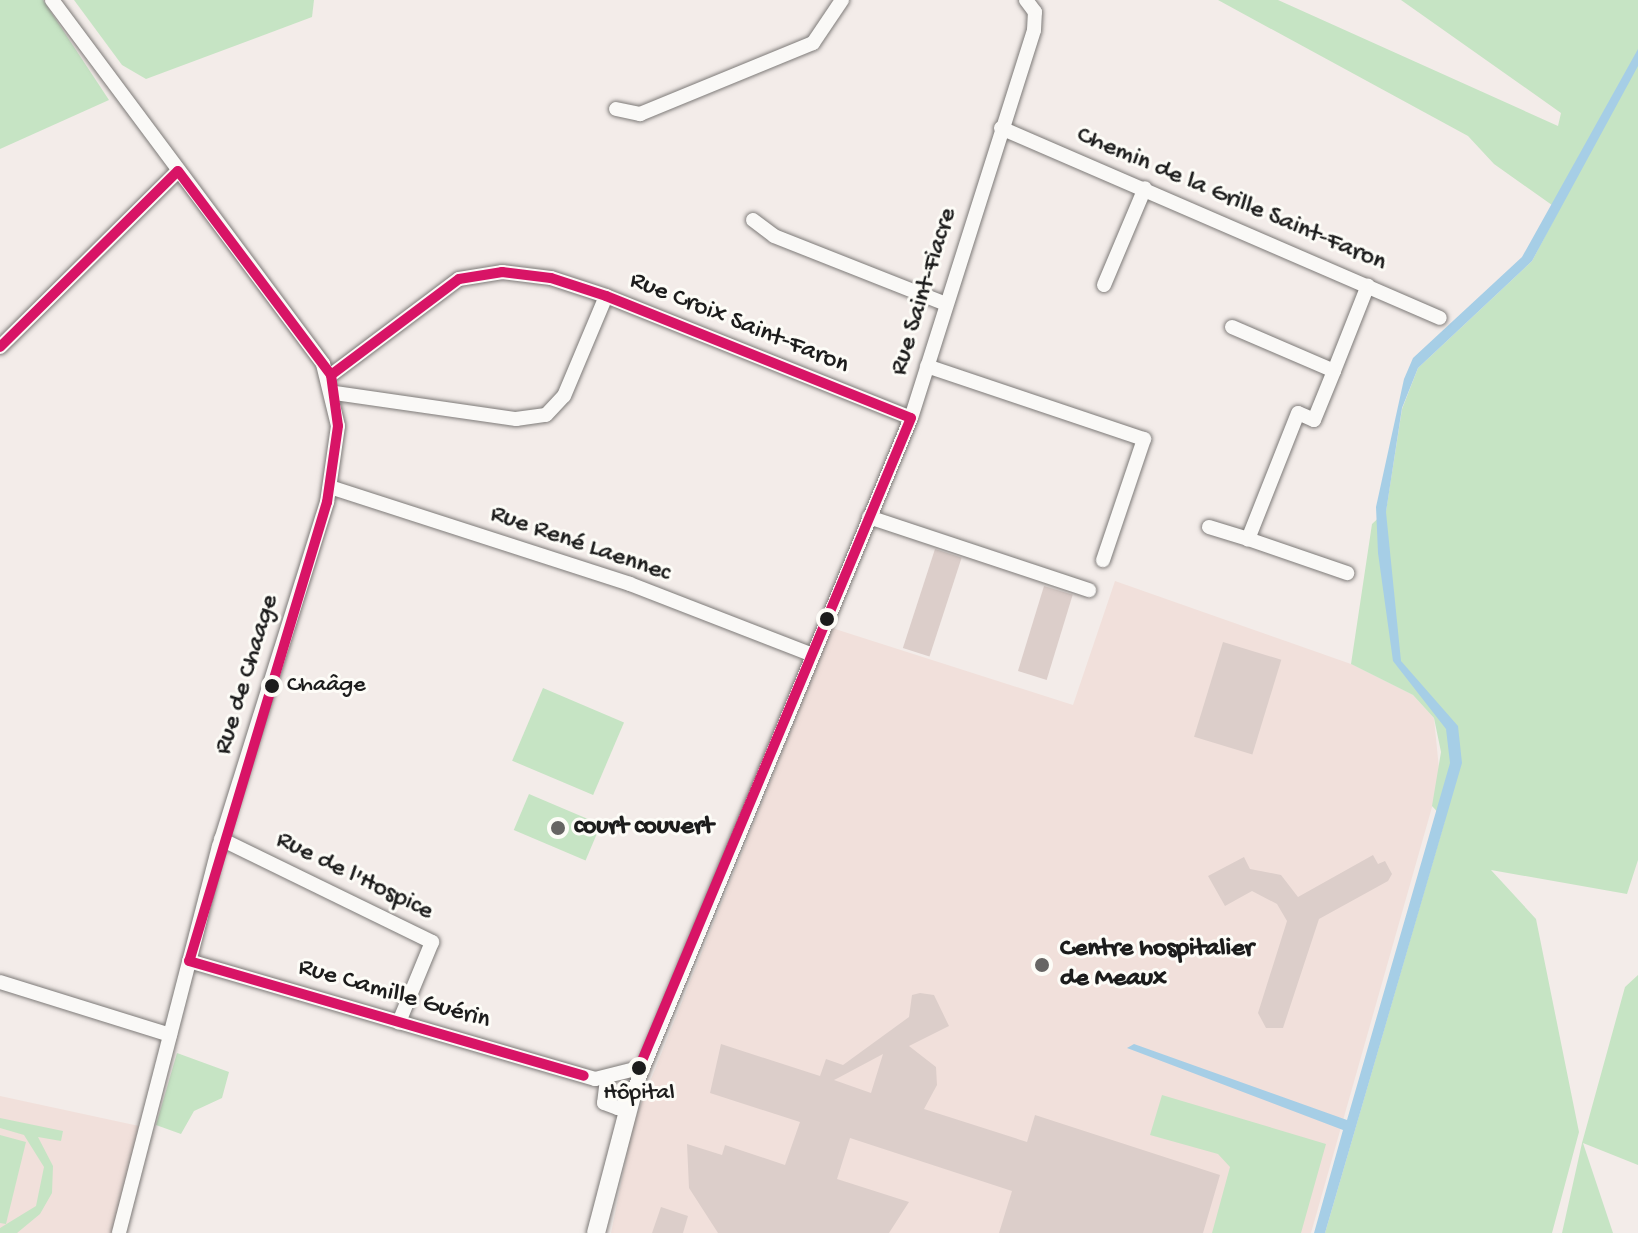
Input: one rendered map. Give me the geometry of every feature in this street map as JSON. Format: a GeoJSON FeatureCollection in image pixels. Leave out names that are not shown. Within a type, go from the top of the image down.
{"type":"FeatureCollection","features":[{"type":"Feature","properties":{"kind":"street","name":"Rue de Chaage"},"geometry":{"type":"LineString","coordinates":[[52,0],[331,375],[338,426],[330,487],[221,839],[119,1233]]}},
{"type":"Feature","properties":{"kind":"street"},"geometry":{"type":"LineString","coordinates":[[616,109],[640,114],[813,43],[842,0]]}},
{"type":"Feature","properties":{"kind":"street","name":"Rue Saint-Fiacre"},"geometry":{"type":"LineString","coordinates":[[628,1090],[911,418],[1001,128],[1031,6]]}},
{"type":"Feature","properties":{"kind":"street","name":"Chemin de la Grille Saint-Faron"},"geometry":{"type":"LineString","coordinates":[[1001,128],[1440,318]]}},
{"type":"Feature","properties":{"kind":"street"},"geometry":{"type":"LineString","coordinates":[[0,347],[178,171]]}},
{"type":"Feature","properties":{"kind":"street"},"geometry":{"type":"LineString","coordinates":[[1104,285],[1145,188]]}},
{"type":"Feature","properties":{"kind":"street"},"geometry":{"type":"LineString","coordinates":[[753,220],[774,236],[946,304]]}},
{"type":"Feature","properties":{"kind":"street"},"geometry":{"type":"LineString","coordinates":[[331,375],[469,275],[551,278],[606,296]]}},
{"type":"Feature","properties":{"kind":"street"},"geometry":{"type":"LineString","coordinates":[[1248,539],[1298,413],[1314,420],[1368,285]]}},
{"type":"Feature","properties":{"kind":"street","name":"Rue Croix Saint-Faron"},"geometry":{"type":"LineString","coordinates":[[335,393],[516,419],[546,415],[564,396],[606,296],[911,418]]}},
{"type":"Feature","properties":{"kind":"street"},"geometry":{"type":"LineString","coordinates":[[1232,327],[1334,371]]}},
{"type":"Feature","properties":{"kind":"street"},"geometry":{"type":"LineString","coordinates":[[927,366],[1144,439],[1103,560]]}},
{"type":"Feature","properties":{"kind":"street","name":"Rue René Laennec"},"geometry":{"type":"LineString","coordinates":[[330,487],[630,584],[813,655]]}},
{"type":"Feature","properties":{"kind":"street"},"geometry":{"type":"LineString","coordinates":[[869,517],[1089,590]]}},
{"type":"Feature","properties":{"kind":"street"},"geometry":{"type":"LineString","coordinates":[[1209,527],[1347,573]]}},
{"type":"Feature","properties":{"kind":"street","name":"Rue de l'Hospice"},"geometry":{"type":"LineString","coordinates":[[221,839],[432,942],[399,1022]]}},
{"type":"Feature","properties":{"kind":"street","name":"Rue Camille Guérin"},"geometry":{"type":"LineString","coordinates":[[189,961],[584,1076],[607,1079],[628,1090]]}},
{"type":"Feature","properties":{"kind":"street"},"geometry":{"type":"LineString","coordinates":[[0,982],[170,1035]]}},
{"type":"Feature","properties":{"kind":"street"},"geometry":{"type":"LineString","coordinates":[[584,1076],[611,1107],[621,1126]]}},
{"type":"Feature","properties":{"kind":"street"},"geometry":{"type":"LineString","coordinates":[[600,1094],[607,1079]]}},
{"type":"Feature","properties":{"kind":"street"},"geometry":{"type":"LineString","coordinates":[[611,1107],[628,1090]]}},
{"type":"Feature","properties":{"kind":"street"},"geometry":{"type":"LineString","coordinates":[[596,1233],[628,1090]]}},
{"type":"Feature","properties":{"kind":"shaded area","name":"Centre hospitalier de Meaux"},"geometry":{"type":"Polygon","coordinates":[[[1115,581],[1351,664],[1413,695],[1434,718],[1440,779],[1311,1233],[611,1233],[633,1124],[832,628],[1073,705],[1115,581]]]}},
{"type":"Feature","properties":{"kind":"shaded area"},"geometry":{"type":"Polygon","coordinates":[[[0,1096],[139,1126],[113,1233],[0,1233],[0,1096]]]}},
{"type":"Feature","properties":{"kind":"green space"},"geometry":{"type":"Polygon","coordinates":[[[0,0],[43,0],[109,100],[0,149],[0,0]]]}},
{"type":"Feature","properties":{"kind":"green space"},"geometry":{"type":"Polygon","coordinates":[[[74,0],[314,0],[312,17],[146,79],[122,65],[74,0]]]}},
{"type":"Feature","properties":{"kind":"green space"},"geometry":{"type":"Polygon","coordinates":[[[1218,0],[1278,0],[1558,126],[1561,113],[1401,0],[1638,0],[1638,860],[1627,894],[1491,870],[1536,919],[1579,1132],[1552,1233],[1325,1233],[1445,820],[1432,806],[1441,752],[1434,718],[1413,695],[1351,664],[1372,524],[1386,511],[1402,409],[1418,368],[1532,261],[1559,210],[1494,164],[1468,136],[1218,0]]]}},
{"type":"Feature","properties":{"kind":"green space"},"geometry":{"type":"Polygon","coordinates":[[[543,688],[624,722],[593,795],[512,761],[543,688]]]}},
{"type":"Feature","properties":{"kind":"green space","name":"court couvert"},"geometry":{"type":"Polygon","coordinates":[[[529,794],[601,824],[586,860],[514,830],[529,794]]]}},
{"type":"Feature","properties":{"kind":"green space"},"geometry":{"type":"Polygon","coordinates":[[[1638,975],[1638,1165],[1583,1143],[1613,1233],[1562,1233],[1582,1143],[1625,987],[1638,975]]]}},
{"type":"Feature","properties":{"kind":"green space"},"geometry":{"type":"Polygon","coordinates":[[[177,1053],[229,1072],[222,1098],[194,1111],[181,1134],[156,1125],[177,1053]]]}},
{"type":"Feature","properties":{"kind":"green space"},"geometry":{"type":"Polygon","coordinates":[[[1162,1095],[1326,1144],[1301,1233],[1212,1233],[1230,1167],[1218,1154],[1150,1135],[1162,1095]]]}},
{"type":"Feature","properties":{"kind":"green space"},"geometry":{"type":"Polygon","coordinates":[[[0,1118],[63,1131],[61,1141],[38,1137],[53,1166],[52,1193],[40,1214],[17,1233],[0,1233],[0,1228],[36,1206],[44,1167],[24,1135],[0,1128],[0,1118]]]}},
{"type":"Feature","properties":{"kind":"green space"},"geometry":{"type":"Polygon","coordinates":[[[0,1135],[26,1142],[6,1224],[0,1223],[0,1135]]]}},
{"type":"Feature","properties":{"kind":"water"},"geometry":{"type":"Polygon","coordinates":[[[1638,49],[1638,66],[1532,261],[1418,368],[1402,408],[1386,512],[1401,661],[1458,726],[1462,763],[1325,1233],[1314,1233],[1343,1130],[1127,1048],[1134,1044],[1347,1120],[1450,763],[1446,729],[1393,661],[1378,553],[1376,507],[1404,379],[1413,358],[1522,257],[1638,49]]]}},
{"type":"Feature","properties":{"kind":"building"},"geometry":{"type":"Polygon","coordinates":[[[935,549],[962,558],[929,657],[903,648],[935,549]]]}},
{"type":"Feature","properties":{"kind":"building"},"geometry":{"type":"Polygon","coordinates":[[[1044,586],[1073,595],[1047,680],[1018,671],[1044,586]]]}},
{"type":"Feature","properties":{"kind":"building"},"geometry":{"type":"Polygon","coordinates":[[[1223,642],[1281,660],[1252,755],[1194,737],[1223,642]]]}},
{"type":"Feature","properties":{"kind":"building"},"geometry":{"type":"Polygon","coordinates":[[[1373,855],[1378,864],[1385,861],[1392,874],[1388,881],[1319,919],[1283,1028],[1266,1028],[1258,1013],[1287,921],[1277,904],[1252,891],[1225,906],[1208,876],[1244,857],[1250,869],[1281,875],[1298,897],[1373,855]]]}},
{"type":"Feature","properties":{"kind":"building"},"geometry":{"type":"Polygon","coordinates":[[[912,995],[934,995],[949,1026],[909,1046],[936,1067],[937,1085],[924,1109],[1027,1142],[1035,1115],[1220,1175],[1203,1233],[999,1233],[1012,1191],[850,1138],[837,1179],[909,1202],[889,1233],[718,1233],[689,1188],[687,1144],[722,1155],[725,1145],[785,1165],[800,1122],[710,1093],[721,1044],[820,1076],[826,1059],[843,1065],[909,1017],[912,995]],[[883,1054],[834,1080],[871,1093],[883,1054]]]}},
{"type":"Feature","properties":{"kind":"building"},"geometry":{"type":"Polygon","coordinates":[[[661,1207],[688,1216],[683,1233],[652,1233],[661,1207]]]}},
{"type":"Feature","properties":{"kind":"transit line"},"geometry":{"type":"LineString","coordinates":[[0,347],[178,171],[331,375],[338,426],[327,502],[189,961],[584,1076]]}},
{"type":"Feature","properties":{"kind":"transit line"},"geometry":{"type":"LineString","coordinates":[[331,375],[459,279],[502,272],[551,278],[606,296],[911,418],[639,1068]]}},
{"type":"Feature","properties":{"kind":"place","name":"Chaâge"},"geometry":{"type":"Point","coordinates":[272,686]}},
{"type":"Feature","properties":{"kind":"place","name":"court couvert"},"geometry":{"type":"Point","coordinates":[558,828]}},
{"type":"Feature","properties":{"kind":"place","name":"Centre hospitalier de Meaux"},"geometry":{"type":"Point","coordinates":[1042,965]}},
{"type":"Feature","properties":{"kind":"place","name":"Hôpital"},"geometry":{"type":"Point","coordinates":[639,1068]}}]}
